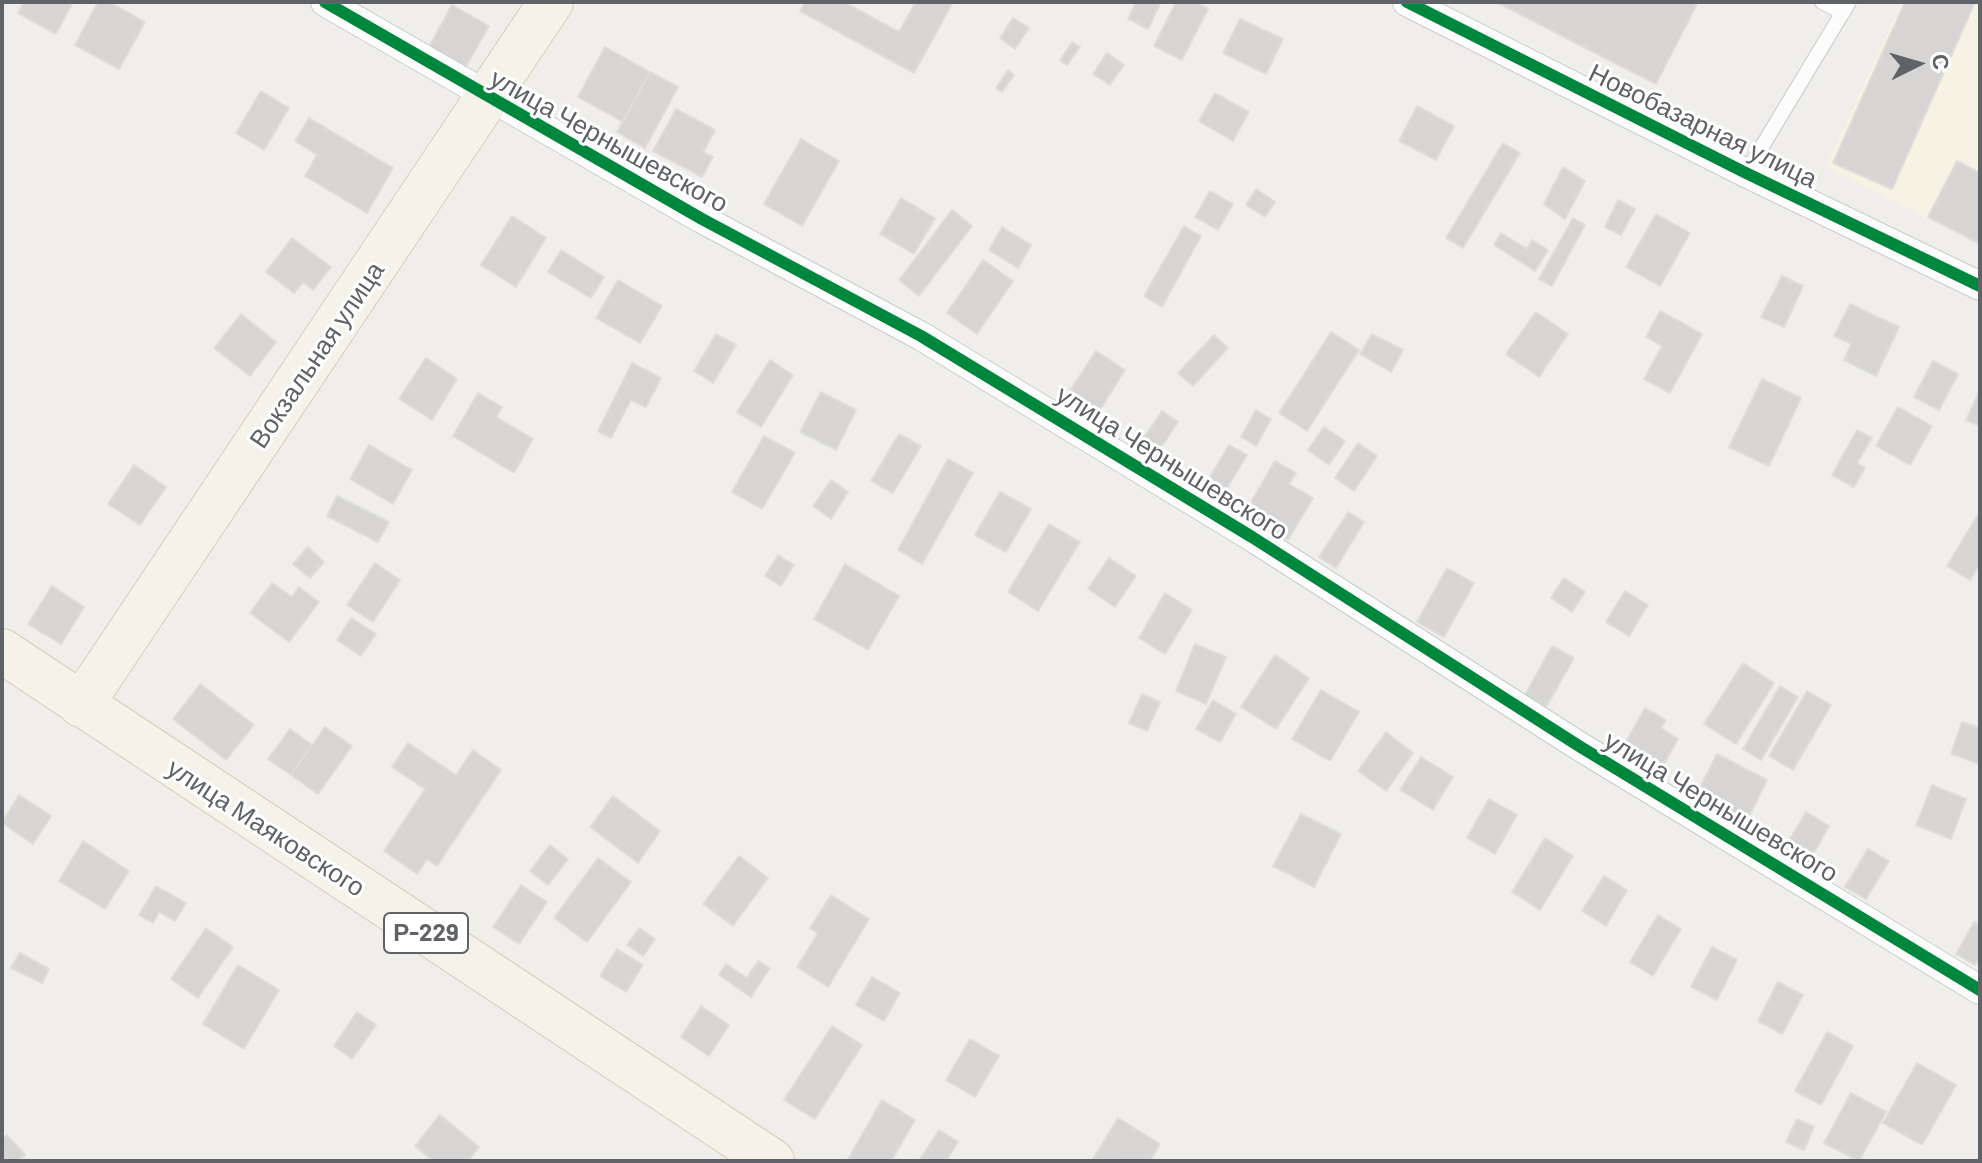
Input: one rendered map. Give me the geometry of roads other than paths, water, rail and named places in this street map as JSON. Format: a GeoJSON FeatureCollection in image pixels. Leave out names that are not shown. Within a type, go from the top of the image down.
{"type":"FeatureCollection","features":[{"type":"Feature","properties":{"kind":"main road","name":"Вокзальная улица"},"geometry":{"type":"LineString","coordinates":[[81,705],[551,2]]}},
{"type":"Feature","properties":{"kind":"main road","name":"улица Маяковского"},"geometry":{"type":"LineString","coordinates":[[2,651],[772,1161]]}},
{"type":"Feature","properties":{"kind":"street","name":"улица Чернышевского"},"geometry":{"type":"LineString","coordinates":[[325,2],[489,99],[934,344],[1252,537],[1579,746],[1980,990]]}},
{"type":"Feature","properties":{"kind":"street","name":"Новобазарная улица"},"geometry":{"type":"LineString","coordinates":[[1407,2],[1746,173],[1980,286]]}},
{"type":"Feature","properties":{"kind":"lane"},"geometry":{"type":"LineString","coordinates":[[1746,173],[1846,7],[1822,2]]}}]}
